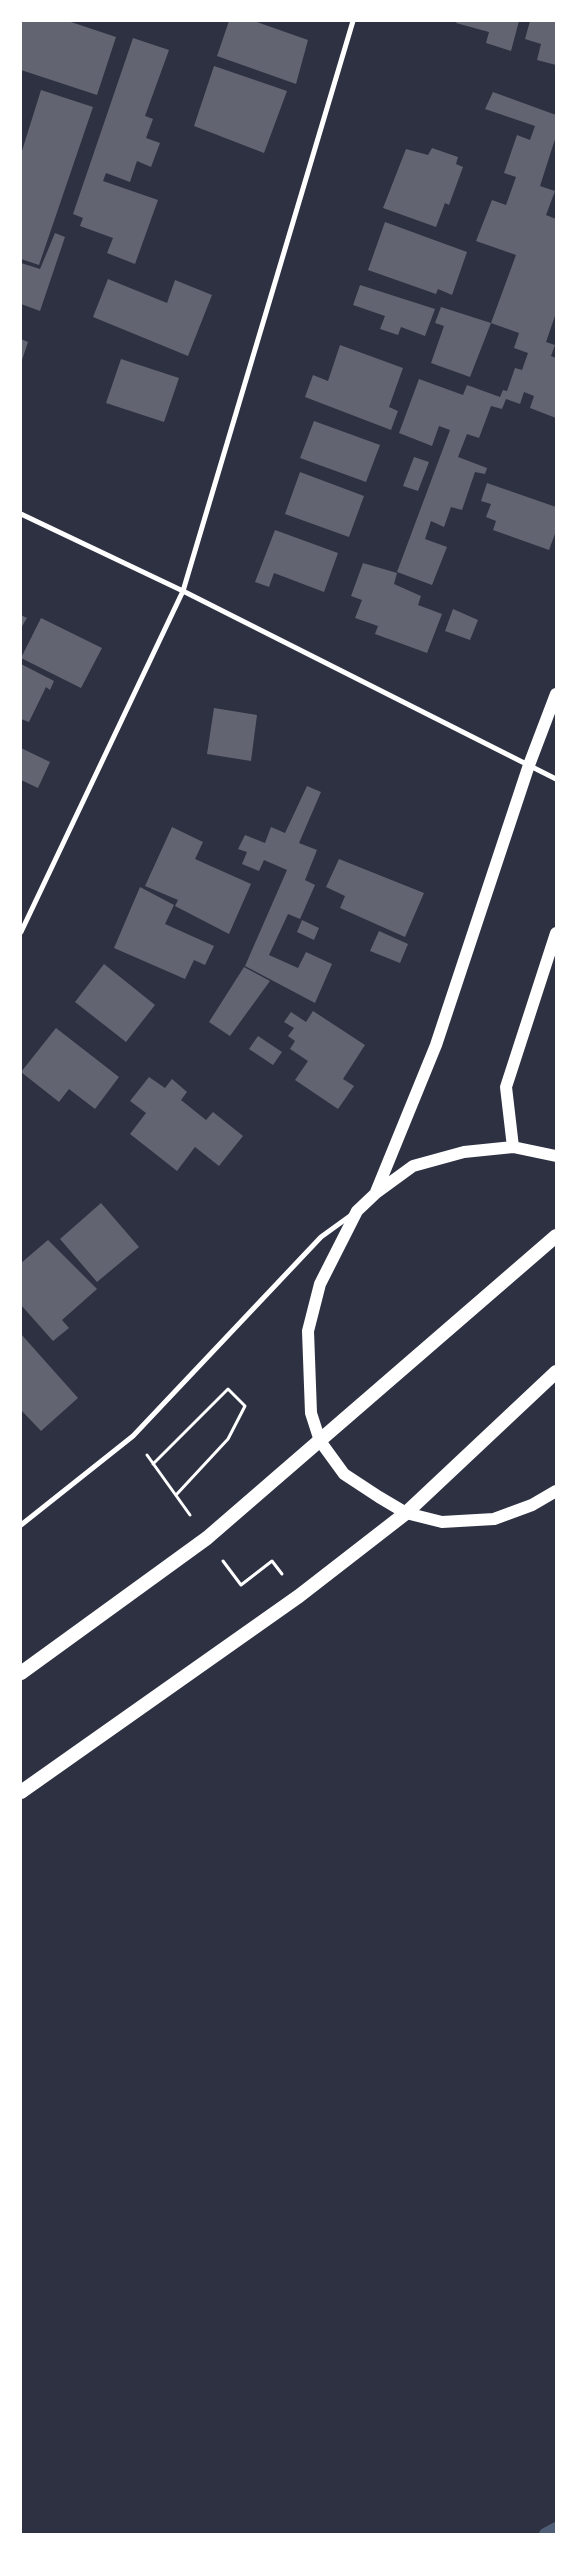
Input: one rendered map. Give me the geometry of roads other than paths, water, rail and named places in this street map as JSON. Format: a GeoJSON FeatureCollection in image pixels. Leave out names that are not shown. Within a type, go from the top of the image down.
{"type":"FeatureCollection","features":[{"type":"Feature","properties":{"kind":"highway"},"geometry":{"type":"LineString","coordinates":[[21,1673],[207,1538],[556,1236]]}},
{"type":"Feature","properties":{"kind":"highway"},"geometry":{"type":"LineString","coordinates":[[21,1792],[299,1596],[406,1513],[556,1372]]}},
{"type":"Feature","properties":{"kind":"main road"},"geometry":{"type":"LineString","coordinates":[[376,1193],[436,1045],[529,765],[556,694]]}},
{"type":"Feature","properties":{"kind":"main road"},"geometry":{"type":"LineString","coordinates":[[513,1147],[506,1087],[556,933]]}},
{"type":"Feature","properties":{"kind":"main road"},"geometry":{"type":"LineString","coordinates":[[556,1156],[513,1147],[464,1152],[413,1166],[376,1193],[357,1211],[320,1284],[308,1331],[310,1413],[320,1441],[344,1474],[406,1513],[442,1522],[494,1518],[532,1505],[556,1491]]}},
{"type":"Feature","properties":{"kind":"street"},"geometry":{"type":"LineString","coordinates":[[21,932],[183,591],[353,21]]}},
{"type":"Feature","properties":{"kind":"street"},"geometry":{"type":"LineString","coordinates":[[21,514],[183,591],[556,779]]}},
{"type":"Feature","properties":{"kind":"street"},"geometry":{"type":"LineString","coordinates":[[21,1524],[133,1436],[321,1237],[357,1211]]}},
{"type":"Feature","properties":{"kind":"waterway"},"geometry":{"type":"LineString","coordinates":[[545,2534],[556,2528]]}}]}
